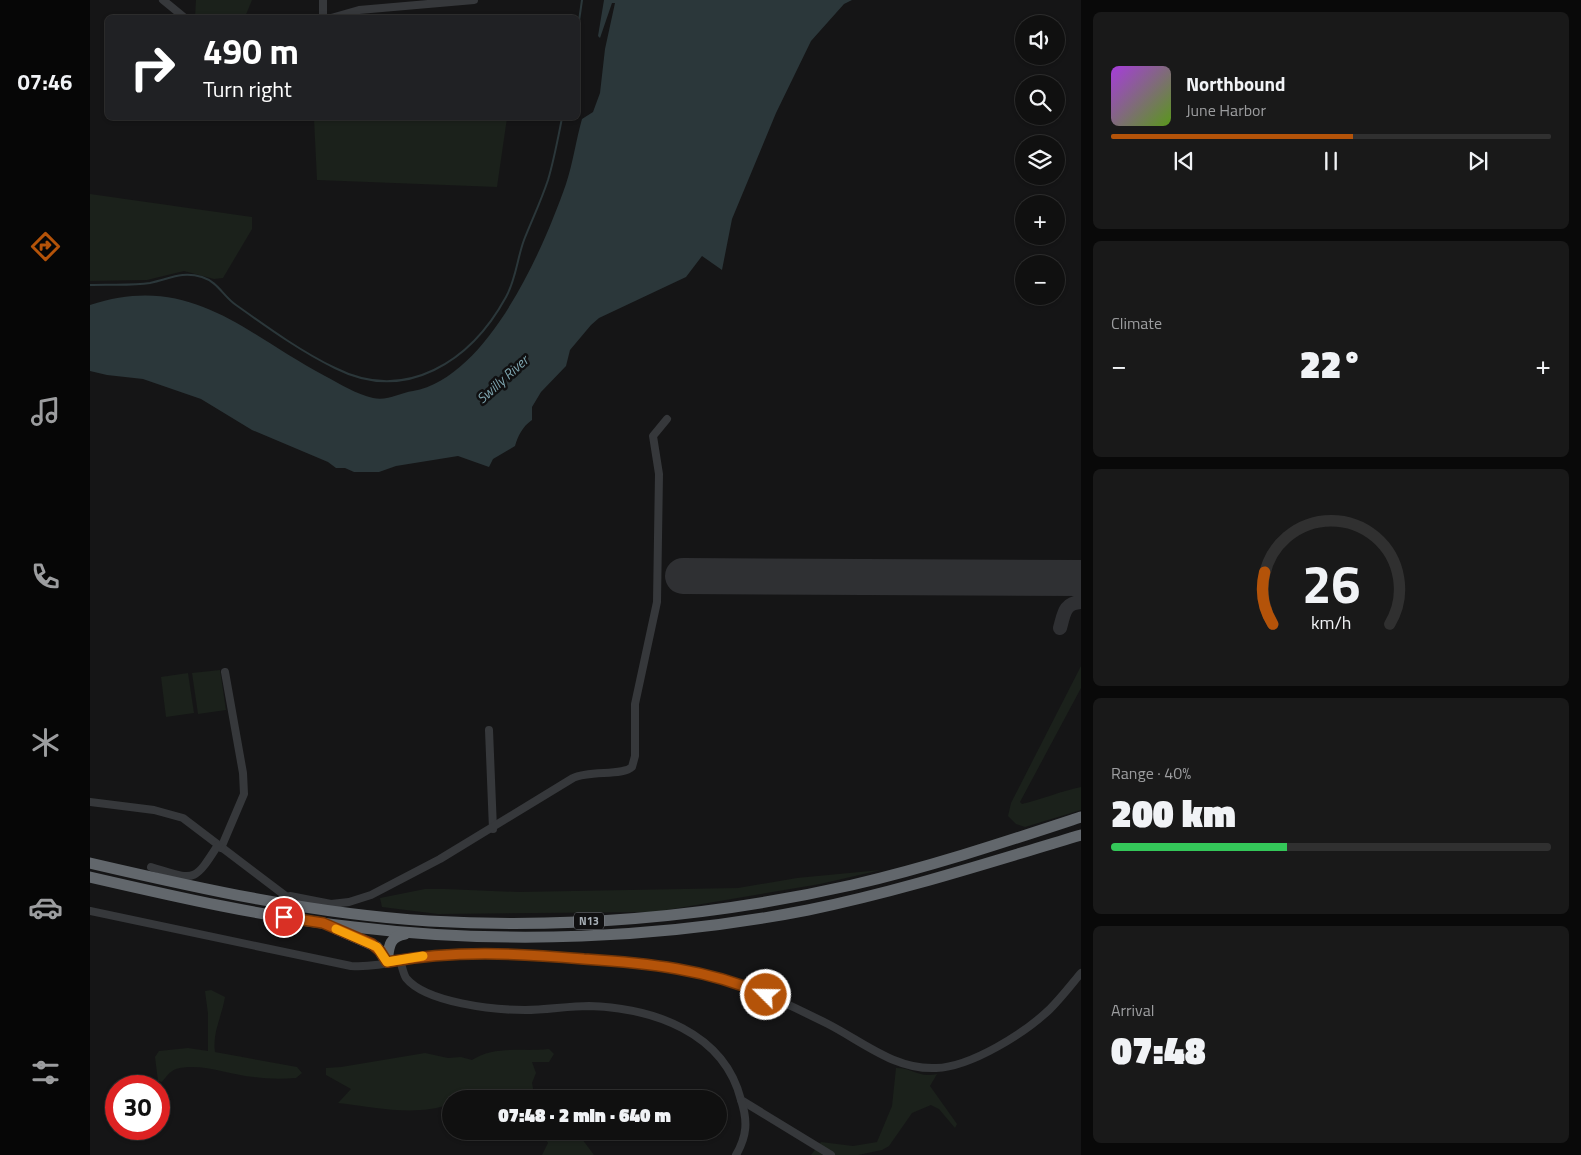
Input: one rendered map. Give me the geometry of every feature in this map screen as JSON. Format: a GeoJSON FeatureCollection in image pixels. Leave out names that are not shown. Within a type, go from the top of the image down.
{"type":"FeatureCollection","features":[{"type":"Feature","properties":{"kind":"highway","name":"N13"},"geometry":{"type":"LineString","coordinates":[[90,863],[204,890],[383,917],[474,923],[587,921],[681,913],[754,904],[852,885],[936,863],[1081,817]]}},
{"type":"Feature","properties":{"kind":"highway","name":"N13"},"geometry":{"type":"LineString","coordinates":[[90,876],[224,907],[323,923],[411,932],[545,937],[634,933],[804,911],[893,891],[1081,835]]}},
{"type":"Feature","properties":{"kind":"highway"},"geometry":{"type":"LineString","coordinates":[[323,923],[377,947],[387,962]]}},
{"type":"Feature","properties":{"kind":"highway"},"geometry":{"type":"LineString","coordinates":[[387,962],[389,947],[393,938],[411,932]]}},
{"type":"Feature","properties":{"kind":"street"},"geometry":{"type":"LineString","coordinates":[[162,0],[181,15]]}},
{"type":"Feature","properties":{"kind":"street"},"geometry":{"type":"LineString","coordinates":[[323,0],[323,15]]}},
{"type":"Feature","properties":{"kind":"street"},"geometry":{"type":"LineString","coordinates":[[343,15],[366,9],[474,0]]}},
{"type":"Feature","properties":{"kind":"street"},"geometry":{"type":"LineString","coordinates":[[90,802],[169,812],[194,825],[285,901],[331,904],[361,899],[412,875],[493,829],[577,776],[590,772],[624,772],[629,770],[634,764],[635,704],[657,602],[659,474],[653,436],[667,419]]}},
{"type":"Feature","properties":{"kind":"street"},"geometry":{"type":"LineString","coordinates":[[151,867],[182,876],[194,876],[200,872],[220,846],[244,794],[243,773],[225,672]]}},
{"type":"Feature","properties":{"kind":"street"},"geometry":{"type":"LineString","coordinates":[[489,730],[493,829]]}},
{"type":"Feature","properties":{"kind":"street"},"geometry":{"type":"LineString","coordinates":[[90,911],[314,960],[361,967],[445,954],[532,954],[688,970],[729,980],[759,992],[834,1027],[891,1060],[922,1068],[943,1068],[958,1064],[1005,1041],[1050,1009],[1081,973]]}},
{"type":"Feature","properties":{"kind":"street"},"geometry":{"type":"LineString","coordinates":[[400,960],[403,972],[412,983],[447,999],[516,1010],[598,1007],[649,1016],[673,1024],[708,1045],[726,1062],[736,1082],[746,1119],[746,1132],[736,1155]]}},
{"type":"Feature","properties":{"kind":"street"},"geometry":{"type":"LineString","coordinates":[[741,1100],[831,1155]]}},
{"type":"Feature","properties":{"kind":"shaded area"},"geometry":{"type":"Polygon","coordinates":[[[196,0],[252,0],[246,15],[195,15],[196,0]]]}},
{"type":"Feature","properties":{"kind":"shaded area"},"geometry":{"type":"Polygon","coordinates":[[[314,120],[507,120],[497,187],[317,180],[314,120]]]}},
{"type":"Feature","properties":{"kind":"shaded area"},"geometry":{"type":"Polygon","coordinates":[[[90,194],[252,217],[252,229],[223,278],[214,279],[184,271],[147,280],[90,281],[90,194]]]}},
{"type":"Feature","properties":{"kind":"shaded area"},"geometry":{"type":"Polygon","coordinates":[[[1081,666],[1081,688],[1020,802],[1022,804],[1081,787],[1081,810],[1025,827],[1016,824],[1008,816],[1011,803],[1081,666]]]}},
{"type":"Feature","properties":{"kind":"shaded area"},"geometry":{"type":"Polygon","coordinates":[[[220,670],[226,710],[198,714],[192,673],[220,670]]]}},
{"type":"Feature","properties":{"kind":"shaded area"},"geometry":{"type":"Polygon","coordinates":[[[188,673],[194,713],[166,717],[161,677],[188,673]]]}},
{"type":"Feature","properties":{"kind":"shaded area"},"geometry":{"type":"Polygon","coordinates":[[[881,870],[820,884],[655,912],[438,914],[382,907],[380,898],[425,889],[518,892],[738,888],[797,878],[881,870]]]}},
{"type":"Feature","properties":{"kind":"shaded area"},"geometry":{"type":"Polygon","coordinates":[[[211,990],[225,997],[216,1031],[215,1052],[297,1067],[302,1073],[296,1078],[270,1078],[245,1076],[205,1068],[185,1067],[176,1069],[167,1075],[157,1075],[155,1057],[159,1051],[188,1048],[208,1051],[208,1014],[205,991],[211,990]]]}},
{"type":"Feature","properties":{"kind":"shaded area"},"geometry":{"type":"Polygon","coordinates":[[[549,1049],[554,1054],[549,1062],[532,1062],[536,1073],[532,1083],[533,1090],[442,1090],[442,1106],[423,1110],[380,1109],[338,1103],[351,1089],[326,1075],[326,1068],[425,1053],[448,1058],[461,1057],[472,1060],[490,1052],[549,1049]]]}},
{"type":"Feature","properties":{"kind":"shaded area"},"geometry":{"type":"Polygon","coordinates":[[[896,1068],[925,1075],[937,1074],[930,1086],[957,1124],[955,1128],[939,1109],[931,1105],[912,1113],[889,1146],[882,1150],[858,1155],[811,1155],[821,1142],[853,1146],[877,1142],[892,1106],[896,1068]]]}},
{"type":"Feature","properties":{"kind":"shaded area"},"geometry":{"type":"Polygon","coordinates":[[[546,1140],[583,1140],[594,1155],[542,1155],[548,1143],[546,1140]]]}},
{"type":"Feature","properties":{"kind":"water","name":"Swilly River"},"geometry":{"type":"Polygon","coordinates":[[[604,0],[852,0],[844,4],[811,41],[776,113],[732,219],[722,270],[702,256],[686,277],[599,318],[570,350],[566,366],[541,392],[532,407],[532,420],[521,432],[515,446],[493,459],[489,467],[458,456],[396,466],[379,472],[354,472],[345,468],[336,468],[328,462],[252,430],[201,399],[143,379],[90,371],[90,305],[126,297],[158,296],[187,302],[215,312],[325,376],[373,398],[389,398],[440,381],[465,362],[488,337],[509,307],[543,242],[566,184],[582,119],[593,112],[600,93],[605,49],[615,3],[612,3],[600,38],[598,36],[604,0]]]}},
{"type":"Feature","properties":{"kind":"waterway"},"geometry":{"type":"LineString","coordinates":[[580,15],[582,0]]}},
{"type":"Feature","properties":{"kind":"waterway"},"geometry":{"type":"LineString","coordinates":[[90,285],[143,284],[176,276],[195,275],[208,279],[231,301],[272,330],[335,368],[361,378],[387,381],[411,378],[434,370],[455,357],[474,340],[492,320],[506,297],[512,283],[524,240],[548,180],[562,120]]}},
{"type":"Feature","properties":{"kind":"taxiway"},"geometry":{"type":"LineString","coordinates":[[1060,628],[1068,607],[1081,602]]}},
{"type":"Feature","properties":{"kind":"runway"},"geometry":{"type":"LineString","coordinates":[[683,576],[1081,578]]}},
{"type":"Feature","properties":{"kind":"slow traffic"},"geometry":{"type":"LineString","coordinates":[[336,929],[377,947],[387,962],[423,956]]}},
{"type":"Feature","properties":{"kind":"route"},"geometry":{"type":"LineString","coordinates":[[284,917],[323,923],[372,944],[377,947],[387,962],[445,954],[532,954],[616,961],[679,968],[697,972],[738,983],[766,995]]}}]}
